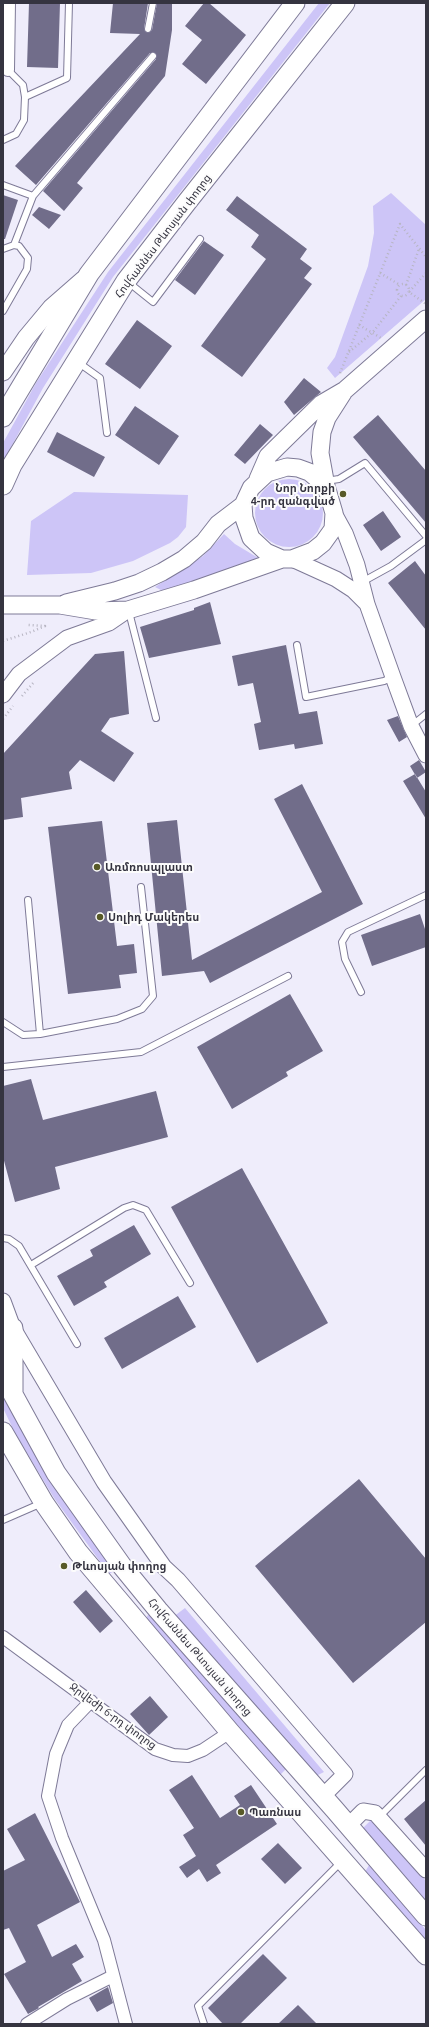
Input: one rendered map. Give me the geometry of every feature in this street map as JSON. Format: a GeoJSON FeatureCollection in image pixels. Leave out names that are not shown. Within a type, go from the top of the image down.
{"type":"FeatureCollection","features":[{"type":"Feature","properties":{"kind":"main road"},"geometry":{"type":"LineString","coordinates":[[3,417],[89,274],[295,3]]}},
{"type":"Feature","properties":{"kind":"main road","name":"Հովհաննես Թևոսյան փողոց"},"geometry":{"type":"LineString","coordinates":[[3,484],[12,465],[126,281],[345,3]]}},
{"type":"Feature","properties":{"kind":"main road"},"geometry":{"type":"LineString","coordinates":[[3,372],[26,338],[51,308],[89,274]]}},
{"type":"Feature","properties":{"kind":"main road"},"geometry":{"type":"LineString","coordinates":[[287,559],[266,552],[251,538],[244,518],[244,505],[268,456],[342,382],[426,319]]}},
{"type":"Feature","properties":{"kind":"main road"},"geometry":{"type":"LineString","coordinates":[[3,605],[60,605],[96,611],[128,610],[313,551],[323,543],[333,529],[334,513],[326,484],[320,453],[322,432],[342,382]]}},
{"type":"Feature","properties":{"kind":"main road"},"geometry":{"type":"LineString","coordinates":[[258,479],[276,469],[287,467],[298,468],[309,472],[326,484]]}},
{"type":"Feature","properties":{"kind":"main road"},"geometry":{"type":"LineString","coordinates":[[60,605],[139,584],[162,572],[184,559],[204,542],[218,524],[244,505]]}},
{"type":"Feature","properties":{"kind":"main road"},"geometry":{"type":"LineString","coordinates":[[13,1328],[13,1395]]}},
{"type":"Feature","properties":{"kind":"main road","name":"Հովհաննես Թևոսյան փողոց"},"geometry":{"type":"LineString","coordinates":[[3,1376],[56,1473],[122,1566],[158,1610],[323,1796],[426,1916]]}},
{"type":"Feature","properties":{"kind":"main road"},"geometry":{"type":"LineString","coordinates":[[3,1432],[44,1503],[78,1552],[230,1732],[426,1955]]}},
{"type":"Feature","properties":{"kind":"main road"},"geometry":{"type":"LineString","coordinates":[[104,1582],[118,1586],[124,1581],[122,1566]]}},
{"type":"Feature","properties":{"kind":"main road"},"geometry":{"type":"LineString","coordinates":[[140,1625],[141,1613],[147,1609],[158,1610]]}},
{"type":"Feature","properties":{"kind":"main road"},"geometry":{"type":"LineString","coordinates":[[320,1834],[344,1820]]}},
{"type":"Feature","properties":{"kind":"street"},"geometry":{"type":"LineString","coordinates":[[8,70],[5,51],[9,3]]}},
{"type":"Feature","properties":{"kind":"street"},"geometry":{"type":"LineString","coordinates":[[334,513],[345,533],[362,582],[366,604],[411,726],[426,755]]}},
{"type":"Feature","properties":{"kind":"street"},"geometry":{"type":"LineString","coordinates":[[287,559],[336,579],[353,590],[366,604]]}},
{"type":"Feature","properties":{"kind":"street"},"geometry":{"type":"LineString","coordinates":[[3,695],[19,674],[67,638],[109,623],[128,610]]}},
{"type":"Feature","properties":{"kind":"street"},"geometry":{"type":"LineString","coordinates":[[3,1301],[13,1328],[104,1482],[164,1567],[178,1580],[345,1774],[323,1796]]}},
{"type":"Feature","properties":{"kind":"street","name":"Ջրվեժի 6-րդ փողոց"},"geometry":{"type":"LineString","coordinates":[[3,1637],[155,1749],[173,1755],[188,1756],[203,1750],[230,1732]]}},
{"type":"Feature","properties":{"kind":"street"},"geometry":{"type":"LineString","coordinates":[[91,1701],[68,1724],[56,1754],[48,1796],[62,1838],[104,1940],[126,2024]]}},
{"type":"Feature","properties":{"kind":"street"},"geometry":{"type":"LineString","coordinates":[[344,1820],[363,1811],[375,1813],[426,1870]]}},
{"type":"Feature","properties":{"kind":"street"},"geometry":{"type":"LineString","coordinates":[[27,2024],[67,1999],[113,1976]]}},
{"type":"Feature","properties":{"kind":"lane"},"geometry":{"type":"LineString","coordinates":[[25,97],[67,78],[69,3]]}},
{"type":"Feature","properties":{"kind":"lane"},"geometry":{"type":"LineString","coordinates":[[148,29],[153,3]]}},
{"type":"Feature","properties":{"kind":"lane"},"geometry":{"type":"LineString","coordinates":[[14,245],[33,196],[153,56]]}},
{"type":"Feature","properties":{"kind":"lane"},"geometry":{"type":"LineString","coordinates":[[3,140],[16,134],[24,120],[25,97],[23,85],[8,70]]}},
{"type":"Feature","properties":{"kind":"lane"},"geometry":{"type":"LineString","coordinates":[[3,185],[33,196]]}},
{"type":"Feature","properties":{"kind":"lane"},"geometry":{"type":"LineString","coordinates":[[126,281],[153,302],[200,239]]}},
{"type":"Feature","properties":{"kind":"lane"},"geometry":{"type":"LineString","coordinates":[[3,249],[14,245],[20,246],[28,258],[27,269],[3,311]]}},
{"type":"Feature","properties":{"kind":"lane"},"geometry":{"type":"LineString","coordinates":[[76,361],[100,378],[107,433]]}},
{"type":"Feature","properties":{"kind":"lane"},"geometry":{"type":"LineString","coordinates":[[326,484],[339,479],[364,463],[426,536]]}},
{"type":"Feature","properties":{"kind":"lane"},"geometry":{"type":"LineString","coordinates":[[362,582],[391,566],[426,540]]}},
{"type":"Feature","properties":{"kind":"lane"},"geometry":{"type":"LineString","coordinates":[[128,610],[156,718]]}},
{"type":"Feature","properties":{"kind":"lane"},"geometry":{"type":"LineString","coordinates":[[297,646],[306,697],[384,681],[393,677]]}},
{"type":"Feature","properties":{"kind":"lane"},"geometry":{"type":"LineString","coordinates":[[411,726],[426,714]]}},
{"type":"Feature","properties":{"kind":"lane"},"geometry":{"type":"LineString","coordinates":[[3,1022],[23,1034],[40,1034],[117,1019],[142,1009],[153,996],[141,887]]}},
{"type":"Feature","properties":{"kind":"lane"},"geometry":{"type":"LineString","coordinates":[[361,992],[345,959],[342,942],[348,932],[426,895]]}},
{"type":"Feature","properties":{"kind":"lane"},"geometry":{"type":"LineString","coordinates":[[28,900],[40,1034]]}},
{"type":"Feature","properties":{"kind":"lane"},"geometry":{"type":"LineString","coordinates":[[3,1067],[141,1052],[288,976]]}},
{"type":"Feature","properties":{"kind":"lane"},"geometry":{"type":"LineString","coordinates":[[31,1265],[124,1208],[133,1206],[146,1210],[190,1283]]}},
{"type":"Feature","properties":{"kind":"lane"},"geometry":{"type":"LineString","coordinates":[[3,1238],[16,1242],[77,1344]]}},
{"type":"Feature","properties":{"kind":"lane"},"geometry":{"type":"LineString","coordinates":[[3,1520],[44,1503]]}},
{"type":"Feature","properties":{"kind":"lane"},"geometry":{"type":"LineString","coordinates":[[379,1817],[426,1770]]}},
{"type":"Feature","properties":{"kind":"lane"},"geometry":{"type":"LineString","coordinates":[[204,2024],[198,2006],[343,1860]]}},
{"type":"Feature","properties":{"kind":"path"},"geometry":{"type":"LineString","coordinates":[[342,382],[348,352],[400,224],[426,257]]}},
{"type":"Feature","properties":{"kind":"path"},"geometry":{"type":"LineString","coordinates":[[420,249],[406,285],[409,292],[426,304]]}},
{"type":"Feature","properties":{"kind":"path"},"geometry":{"type":"LineString","coordinates":[[380,273],[400,285],[406,285]]}},
{"type":"Feature","properties":{"kind":"path"},"geometry":{"type":"LineString","coordinates":[[348,352],[373,332],[401,296],[407,295],[426,273]]}},
{"type":"Feature","properties":{"kind":"path"},"geometry":{"type":"LineString","coordinates":[[400,285],[397,290],[398,294],[401,296]]}},
{"type":"Feature","properties":{"kind":"path"},"geometry":{"type":"LineString","coordinates":[[359,325],[373,332],[384,340]]}},
{"type":"Feature","properties":{"kind":"path"},"geometry":{"type":"LineString","coordinates":[[3,641],[45,626],[28,625]]}},
{"type":"Feature","properties":{"kind":"shaded area"},"geometry":{"type":"Polygon","coordinates":[[[319,3],[330,3],[113,277],[43,388],[3,462],[3,443],[36,383],[108,272],[319,3]]]}},
{"type":"Feature","properties":{"kind":"shaded area"},"geometry":{"type":"Polygon","coordinates":[[[391,193],[426,225],[426,299],[335,378],[327,368],[335,357],[368,266],[374,233],[373,206],[391,193]]]}},
{"type":"Feature","properties":{"kind":"shaded area"},"geometry":{"type":"Polygon","coordinates":[[[289,479],[302,482],[313,489],[320,500],[323,513],[320,526],[313,537],[302,544],[289,547],[276,544],[265,537],[258,526],[255,513],[258,500],[265,489],[276,482],[289,479]]]}},
{"type":"Feature","properties":{"kind":"shaded area"},"geometry":{"type":"Polygon","coordinates":[[[74,492],[188,495],[186,527],[178,537],[170,543],[133,561],[91,573],[27,575],[31,521],[74,492]]]}},
{"type":"Feature","properties":{"kind":"shaded area"},"geometry":{"type":"Polygon","coordinates":[[[224,534],[235,544],[260,559],[163,591],[155,587],[203,556],[224,534]]]}},
{"type":"Feature","properties":{"kind":"shaded area"},"geometry":{"type":"Polygon","coordinates":[[[3,1389],[116,1570],[109,1574],[54,1498],[15,1433],[3,1408],[3,1389]]]}},
{"type":"Feature","properties":{"kind":"shaded area"},"geometry":{"type":"Polygon","coordinates":[[[185,1608],[324,1772],[314,1777],[173,1617],[185,1608]]]}},
{"type":"Feature","properties":{"kind":"shaded area"},"geometry":{"type":"Polygon","coordinates":[[[151,1614],[286,1769],[280,1775],[149,1622],[146,1618],[151,1614]]]}},
{"type":"Feature","properties":{"kind":"shaded area"},"geometry":{"type":"Polygon","coordinates":[[[372,1819],[426,1881],[426,1905],[361,1830],[372,1819]]]}},
{"type":"Feature","properties":{"kind":"shaded area"},"geometry":{"type":"Polygon","coordinates":[[[369,1865],[426,1930],[426,1942],[365,1872],[369,1865]]]}},
{"type":"Feature","properties":{"kind":"building"},"geometry":{"type":"Polygon","coordinates":[[[29,3],[60,3],[58,68],[27,67],[29,3]]]}},
{"type":"Feature","properties":{"kind":"building"},"geometry":{"type":"Polygon","coordinates":[[[113,3],[148,3],[144,29],[148,33],[152,30],[157,3],[172,3],[172,30],[165,76],[77,183],[83,188],[64,211],[43,191],[156,59],[156,53],[150,53],[36,185],[15,166],[140,34],[110,33],[113,3]]]}},
{"type":"Feature","properties":{"kind":"building"},"geometry":{"type":"Polygon","coordinates":[[[204,3],[209,3],[246,35],[206,84],[182,64],[202,40],[185,26],[204,3]]]}},
{"type":"Feature","properties":{"kind":"building"},"geometry":{"type":"Polygon","coordinates":[[[3,195],[18,200],[5,239],[3,239],[3,195]]]}},
{"type":"Feature","properties":{"kind":"building"},"geometry":{"type":"Polygon","coordinates":[[[237,196],[307,249],[300,259],[312,268],[304,278],[312,284],[242,377],[201,346],[266,259],[251,247],[259,235],[226,210],[237,196]]]}},
{"type":"Feature","properties":{"kind":"building"},"geometry":{"type":"Polygon","coordinates":[[[39,207],[61,215],[49,229],[32,215],[39,207]]]}},
{"type":"Feature","properties":{"kind":"building"},"geometry":{"type":"Polygon","coordinates":[[[204,241],[224,255],[195,295],[175,280],[204,241]]]}},
{"type":"Feature","properties":{"kind":"building"},"geometry":{"type":"Polygon","coordinates":[[[137,320],[172,346],[140,389],[105,364],[137,320]]]}},
{"type":"Feature","properties":{"kind":"building"},"geometry":{"type":"Polygon","coordinates":[[[304,378],[321,392],[294,415],[284,402],[304,378]]]}},
{"type":"Feature","properties":{"kind":"building"},"geometry":{"type":"Polygon","coordinates":[[[135,406],[179,436],[159,465],[115,435],[135,406]]]}},
{"type":"Feature","properties":{"kind":"building"},"geometry":{"type":"Polygon","coordinates":[[[378,415],[426,471],[426,523],[353,437],[378,415]]]}},
{"type":"Feature","properties":{"kind":"building"},"geometry":{"type":"Polygon","coordinates":[[[260,424],[273,435],[245,464],[234,455],[260,424]]]}},
{"type":"Feature","properties":{"kind":"building"},"geometry":{"type":"Polygon","coordinates":[[[57,432],[105,457],[94,477],[47,452],[57,432]]]}},
{"type":"Feature","properties":{"kind":"building"},"geometry":{"type":"Polygon","coordinates":[[[383,511],[401,537],[381,551],[363,525],[383,511]]]}},
{"type":"Feature","properties":{"kind":"building"},"geometry":{"type":"Polygon","coordinates":[[[415,561],[426,576],[426,630],[388,583],[415,561]]]}},
{"type":"Feature","properties":{"kind":"building"},"geometry":{"type":"Polygon","coordinates":[[[210,602],[221,644],[149,658],[140,627],[194,610],[194,608],[210,602]]]}},
{"type":"Feature","properties":{"kind":"building"},"geometry":{"type":"Polygon","coordinates":[[[286,645],[299,714],[317,711],[323,744],[295,749],[294,744],[259,750],[254,724],[261,722],[253,683],[238,686],[232,656],[286,645]]]}},
{"type":"Feature","properties":{"kind":"building"},"geometry":{"type":"Polygon","coordinates":[[[124,651],[129,714],[110,718],[101,731],[134,753],[114,782],[80,760],[69,772],[72,789],[21,798],[23,817],[3,820],[3,754],[95,654],[124,651]]]}},
{"type":"Feature","properties":{"kind":"building"},"geometry":{"type":"Polygon","coordinates":[[[398,716],[407,737],[399,742],[387,720],[398,716]]]}},
{"type":"Feature","properties":{"kind":"building"},"geometry":{"type":"Polygon","coordinates":[[[419,760],[426,772],[417,778],[410,766],[419,760]]]}},
{"type":"Feature","properties":{"kind":"building"},"geometry":{"type":"Polygon","coordinates":[[[415,774],[426,792],[426,819],[403,781],[415,774]]]}},
{"type":"Feature","properties":{"kind":"building"},"geometry":{"type":"Polygon","coordinates":[[[302,784],[363,904],[210,983],[204,971],[162,976],[147,823],[177,820],[192,960],[322,892],[274,799],[302,784]]]}},
{"type":"Feature","properties":{"kind":"building"},"geometry":{"type":"Polygon","coordinates":[[[102,821],[117,946],[134,944],[137,973],[119,975],[121,988],[68,994],[48,827],[102,821]]]}},
{"type":"Feature","properties":{"kind":"building"},"geometry":{"type":"Polygon","coordinates":[[[420,914],[426,932],[426,947],[372,966],[361,935],[420,914]]]}},
{"type":"Feature","properties":{"kind":"building"},"geometry":{"type":"Polygon","coordinates":[[[290,994],[323,1051],[286,1072],[288,1076],[232,1109],[197,1047],[290,994]]]}},
{"type":"Feature","properties":{"kind":"building"},"geometry":{"type":"Polygon","coordinates":[[[31,1079],[43,1120],[156,1091],[168,1137],[55,1167],[60,1189],[15,1202],[3,1157],[3,1086],[31,1079]]]}},
{"type":"Feature","properties":{"kind":"building"},"geometry":{"type":"Polygon","coordinates":[[[242,1168],[328,1323],[257,1363],[171,1207],[242,1168]]]}},
{"type":"Feature","properties":{"kind":"building"},"geometry":{"type":"Polygon","coordinates":[[[134,1225],[151,1254],[104,1282],[107,1287],[74,1306],[57,1276],[93,1256],[90,1250],[134,1225]]]}},
{"type":"Feature","properties":{"kind":"building"},"geometry":{"type":"Polygon","coordinates":[[[178,1296],[196,1327],[122,1369],[104,1338],[178,1296]]]}},
{"type":"Feature","properties":{"kind":"building"},"geometry":{"type":"Polygon","coordinates":[[[359,1479],[426,1559],[426,1622],[353,1683],[255,1566],[359,1479]]]}},
{"type":"Feature","properties":{"kind":"building"},"geometry":{"type":"Polygon","coordinates":[[[86,1590],[113,1621],[100,1633],[73,1602],[86,1590]]]}},
{"type":"Feature","properties":{"kind":"building"},"geometry":{"type":"Polygon","coordinates":[[[150,1696],[168,1717],[149,1735],[130,1714],[150,1696]]]}},
{"type":"Feature","properties":{"kind":"building"},"geometry":{"type":"Polygon","coordinates":[[[192,1775],[220,1818],[240,1805],[234,1796],[251,1785],[277,1824],[216,1865],[221,1873],[207,1882],[199,1869],[187,1878],[179,1867],[196,1856],[183,1835],[194,1828],[169,1790],[192,1775]]]}},
{"type":"Feature","properties":{"kind":"building"},"geometry":{"type":"Polygon","coordinates":[[[426,1800],[426,1846],[404,1819],[426,1800]]]}},
{"type":"Feature","properties":{"kind":"building"},"geometry":{"type":"Polygon","coordinates":[[[35,1813],[80,1902],[37,1925],[52,1957],[76,1944],[84,1957],[72,1964],[82,1981],[28,2014],[4,1974],[26,1962],[9,1928],[3,1930],[3,1871],[25,1860],[7,1829],[35,1813]]]}},
{"type":"Feature","properties":{"kind":"building"},"geometry":{"type":"Polygon","coordinates":[[[278,1843],[302,1868],[285,1884],[261,1859],[278,1843]]]}},
{"type":"Feature","properties":{"kind":"building"},"geometry":{"type":"Polygon","coordinates":[[[263,1954],[287,1978],[240,2024],[223,2024],[208,2008],[263,1954]]]}},
{"type":"Feature","properties":{"kind":"building"},"geometry":{"type":"Polygon","coordinates":[[[108,1987],[113,2003],[97,2012],[89,1998],[108,1987]]]}},
{"type":"Feature","properties":{"kind":"building"},"geometry":{"type":"Polygon","coordinates":[[[298,2005],[317,2024],[278,2024],[298,2005]]]}},
{"type":"Feature","properties":{"kind":"place","name":"Նոր Նորքի 4-րդ զանգված"},"geometry":{"type":"Point","coordinates":[343,494]}},
{"type":"Feature","properties":{"kind":"place","name":"Առմռոսպլաստ"},"geometry":{"type":"Point","coordinates":[97,867]}},
{"type":"Feature","properties":{"kind":"place","name":"Սոլիդ Մակերես"},"geometry":{"type":"Point","coordinates":[100,917]}},
{"type":"Feature","properties":{"kind":"place","name":"Թևոսյան փողոց"},"geometry":{"type":"Point","coordinates":[64,1566]}},
{"type":"Feature","properties":{"kind":"place","name":"Պառնաս"},"geometry":{"type":"Point","coordinates":[241,1812]}}]}
